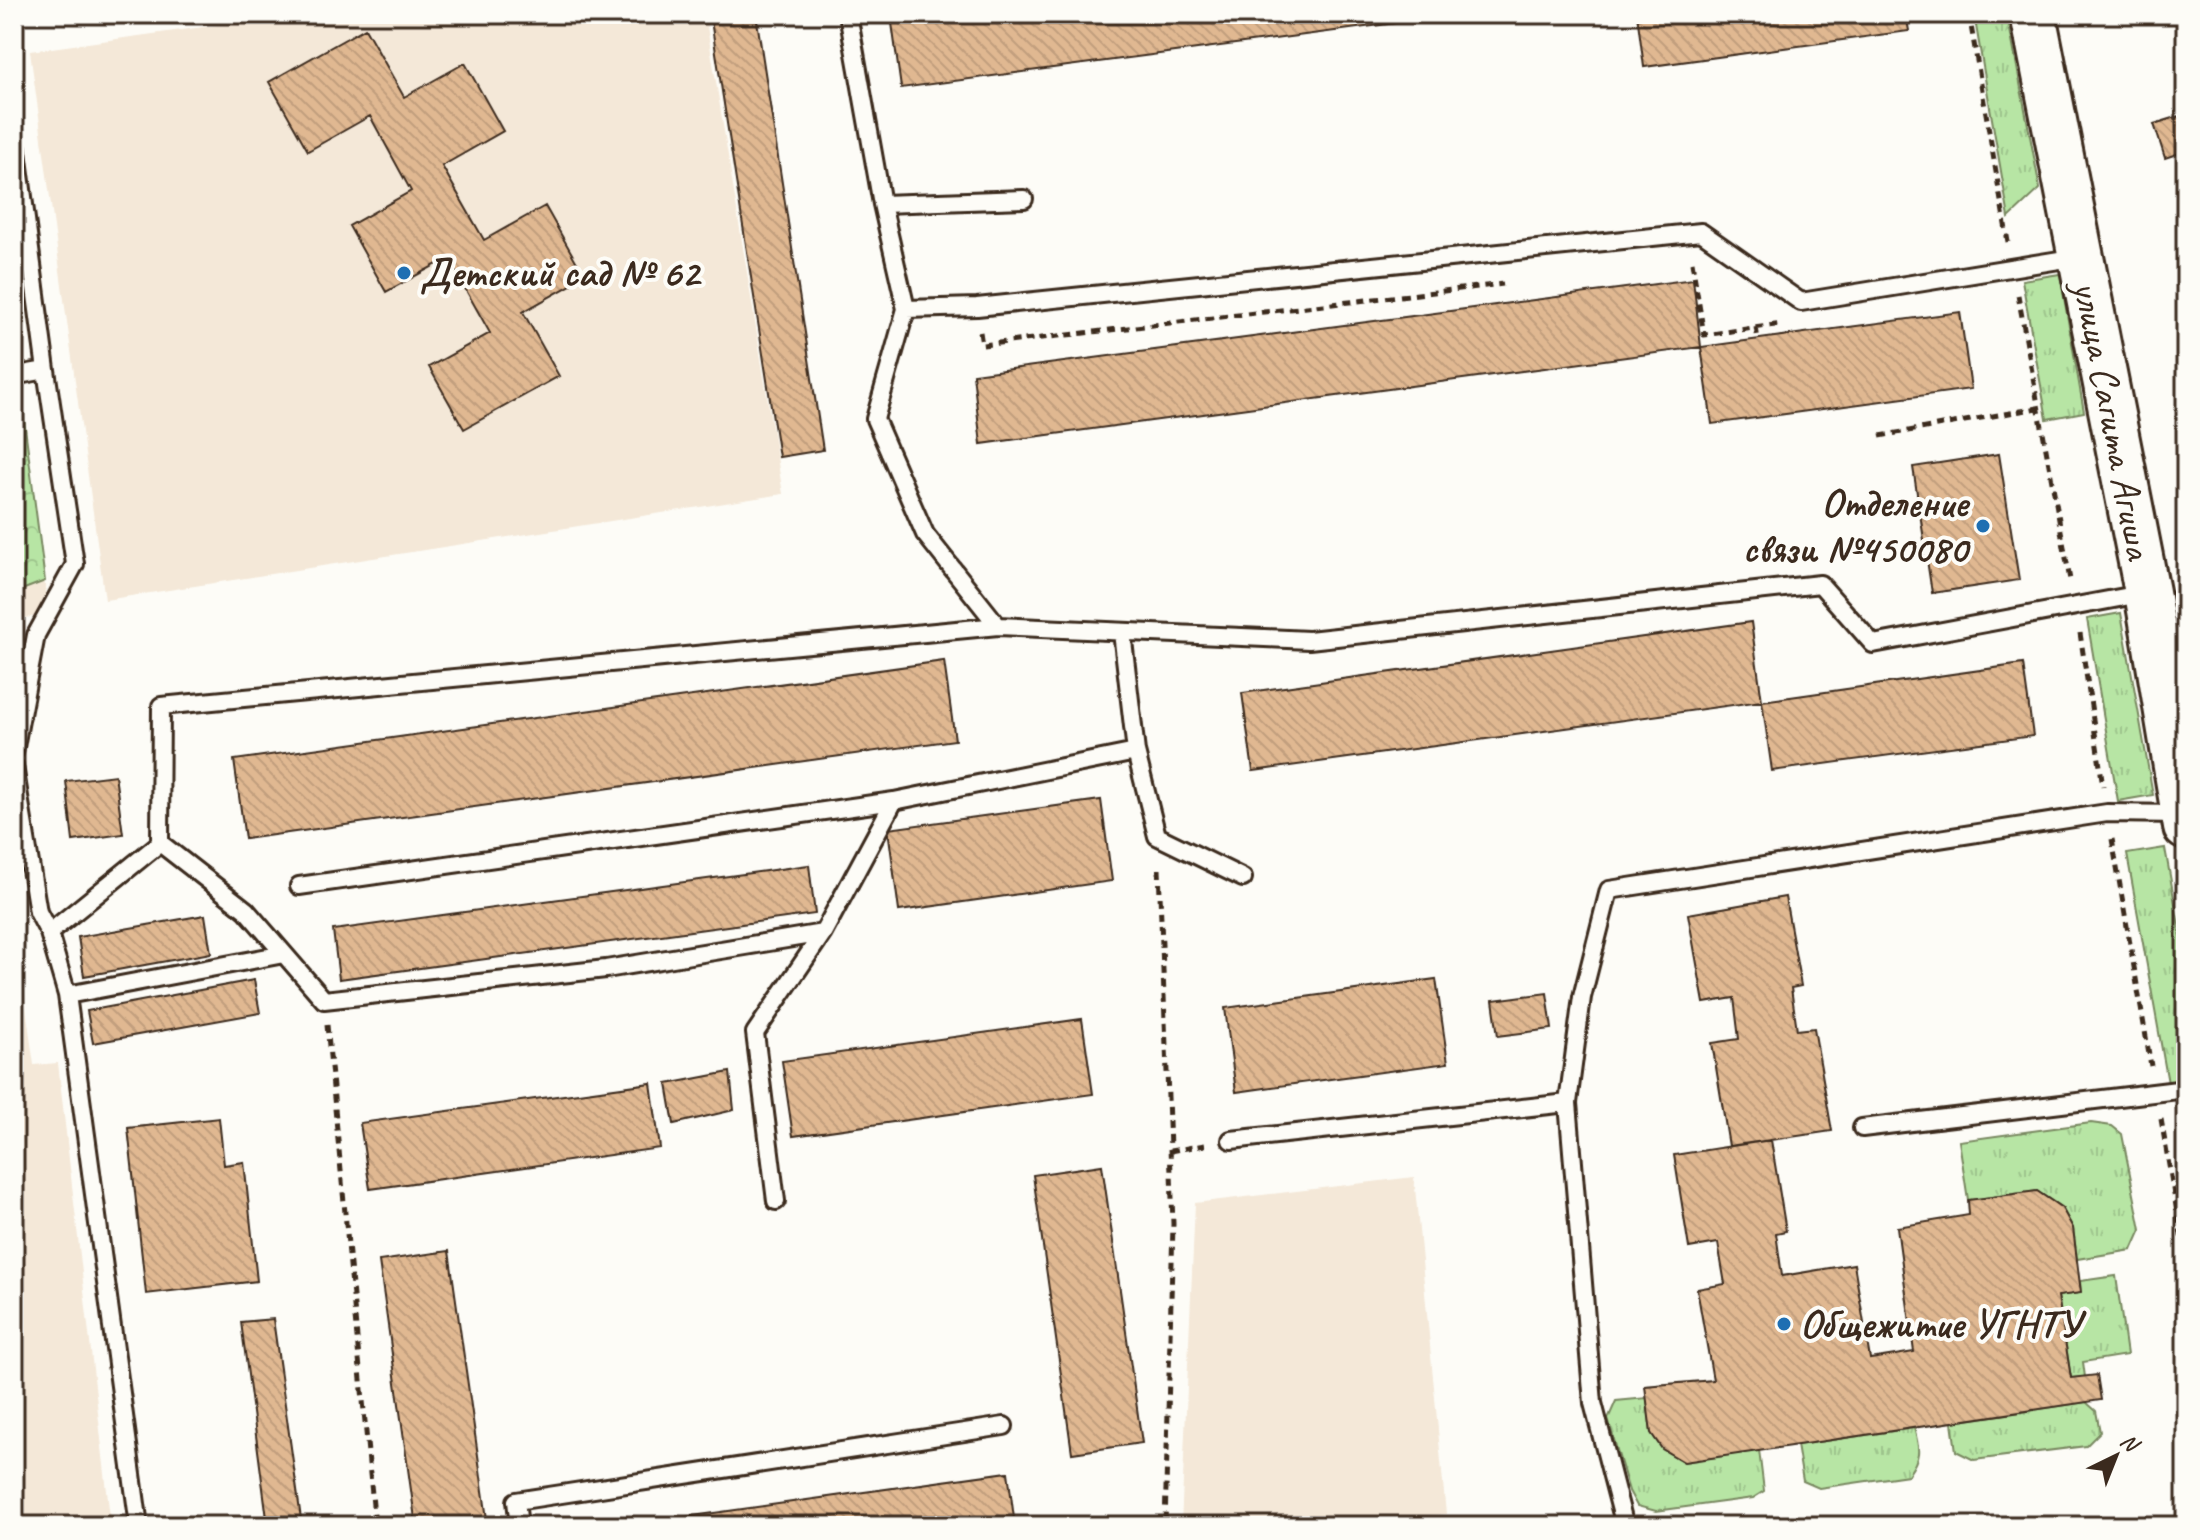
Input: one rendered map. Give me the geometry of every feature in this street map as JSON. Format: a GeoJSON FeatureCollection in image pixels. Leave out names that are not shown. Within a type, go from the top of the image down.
{"type":"FeatureCollection","features":[{"type":"Feature","properties":{"kind":"main road","name":"улица Сагита Агиша"},"geometry":{"type":"LineString","coordinates":[[2033,14],[2147,592],[2185,820]]}},
{"type":"Feature","properties":{"kind":"lane"},"geometry":{"type":"LineString","coordinates":[[848,14],[882,204],[906,309],[875,419],[925,534],[998,626]]}},
{"type":"Feature","properties":{"kind":"lane"},"geometry":{"type":"LineString","coordinates":[[14,129],[75,564],[36,635],[14,752]]}},
{"type":"Feature","properties":{"kind":"lane"},"geometry":{"type":"LineString","coordinates":[[882,204],[1024,199]]}},
{"type":"Feature","properties":{"kind":"lane"},"geometry":{"type":"LineString","coordinates":[[906,309],[977,307],[1701,232],[1801,302],[2081,257]]}},
{"type":"Feature","properties":{"kind":"lane"},"geometry":{"type":"LineString","coordinates":[[18,375],[46,370]]}},
{"type":"Feature","properties":{"kind":"lane"},"geometry":{"type":"LineString","coordinates":[[160,843],[161,706],[998,626],[1309,640],[1820,584],[1873,644],[2147,592]]}},
{"type":"Feature","properties":{"kind":"lane"},"geometry":{"type":"LineString","coordinates":[[1122,632],[1136,752],[1157,836],[1243,878]]}},
{"type":"Feature","properties":{"kind":"lane"},"geometry":{"type":"LineString","coordinates":[[299,886],[894,801],[1136,752]]}},
{"type":"Feature","properties":{"kind":"lane"},"geometry":{"type":"LineString","coordinates":[[14,766],[38,912],[49,933],[67,995],[139,1526]]}},
{"type":"Feature","properties":{"kind":"lane"},"geometry":{"type":"LineString","coordinates":[[776,1201],[755,1033],[823,933],[894,801]]}},
{"type":"Feature","properties":{"kind":"lane"},"geometry":{"type":"LineString","coordinates":[[1625,1526],[1593,1403],[1568,1103],[1582,997],[1609,890],[2107,813],[2185,820]]}},
{"type":"Feature","properties":{"kind":"lane"},"geometry":{"type":"LineString","coordinates":[[49,933],[160,843]]}},
{"type":"Feature","properties":{"kind":"lane"},"geometry":{"type":"LineString","coordinates":[[160,843],[246,910],[324,1000],[606,969],[823,933]]}},
{"type":"Feature","properties":{"kind":"lane"},"geometry":{"type":"LineString","coordinates":[[67,995],[284,954]]}},
{"type":"Feature","properties":{"kind":"lane"},"geometry":{"type":"LineString","coordinates":[[1862,1128],[2186,1089]]}},
{"type":"Feature","properties":{"kind":"lane"},"geometry":{"type":"LineString","coordinates":[[1231,1140],[1568,1103]]}},
{"type":"Feature","properties":{"kind":"lane"},"geometry":{"type":"LineString","coordinates":[[519,1526],[516,1501],[1004,1426]]}},
{"type":"Feature","properties":{"kind":"path"},"geometry":{"type":"LineString","coordinates":[[1969,14],[2075,606],[2107,813],[2186,1264]]}},
{"type":"Feature","properties":{"kind":"path"},"geometry":{"type":"LineString","coordinates":[[1677,263],[1693,261],[1704,335],[1787,323]]}},
{"type":"Feature","properties":{"kind":"path"},"geometry":{"type":"LineString","coordinates":[[977,307],[982,345],[1503,284]]}},
{"type":"Feature","properties":{"kind":"path"},"geometry":{"type":"LineString","coordinates":[[1756,327],[1758,340]]}},
{"type":"Feature","properties":{"kind":"path"},"geometry":{"type":"LineString","coordinates":[[1880,436],[2038,408]]}},
{"type":"Feature","properties":{"kind":"path"},"geometry":{"type":"LineString","coordinates":[[1157,836],[1173,1224],[1165,1526]]}},
{"type":"Feature","properties":{"kind":"path"},"geometry":{"type":"LineString","coordinates":[[324,1000],[375,1526]]}},
{"type":"Feature","properties":{"kind":"path"},"geometry":{"type":"LineString","coordinates":[[1170,1151],[1231,1140]]}},
{"type":"Feature","properties":{"kind":"shaded area","name":"Детский сад № 62"},"geometry":{"type":"Polygon","coordinates":[[[298,14],[705,14],[783,494],[105,600],[30,51],[298,14]]]}},
{"type":"Feature","properties":{"kind":"shaded area"},"geometry":{"type":"Polygon","coordinates":[[[14,342],[49,615],[14,619],[14,342]]]}},
{"type":"Feature","properties":{"kind":"shaded area"},"geometry":{"type":"Polygon","coordinates":[[[21,972],[34,1065],[58,1063],[111,1526],[14,1526],[14,973],[21,972]]]}},
{"type":"Feature","properties":{"kind":"shaded area"},"geometry":{"type":"Polygon","coordinates":[[[1414,1177],[1446,1514],[1348,1526],[1181,1526],[1195,1203],[1414,1177]]]}},
{"type":"Feature","properties":{"kind":"green space"},"geometry":{"type":"Polygon","coordinates":[[[1974,14],[2007,14],[2040,189],[2009,218],[1974,14]]]}},
{"type":"Feature","properties":{"kind":"green space"},"geometry":{"type":"Polygon","coordinates":[[[2060,274],[2084,412],[2047,419],[2022,280],[2060,274]]]}},
{"type":"Feature","properties":{"kind":"green space"},"geometry":{"type":"Polygon","coordinates":[[[14,343],[45,581],[14,593],[14,343]]]}},
{"type":"Feature","properties":{"kind":"green space"},"geometry":{"type":"Polygon","coordinates":[[[2121,613],[2153,795],[2118,801],[2087,619],[2121,613]]]}},
{"type":"Feature","properties":{"kind":"green space"},"geometry":{"type":"Polygon","coordinates":[[[2165,848],[2186,965],[2186,1080],[2168,1083],[2127,854],[2165,848]]]}},
{"type":"Feature","properties":{"kind":"green space"},"geometry":{"type":"Polygon","coordinates":[[[2091,1123],[2112,1126],[2122,1134],[2141,1230],[2132,1250],[2077,1259],[2073,1228],[2062,1208],[2037,1191],[1968,1200],[1959,1141],[2091,1123]]]}},
{"type":"Feature","properties":{"kind":"green space"},"geometry":{"type":"Polygon","coordinates":[[[2116,1276],[2127,1355],[2083,1362],[2085,1377],[2071,1378],[2058,1296],[2081,1293],[2080,1281],[2116,1276]]]}},
{"type":"Feature","properties":{"kind":"green space"},"geometry":{"type":"Polygon","coordinates":[[[1647,1398],[1651,1433],[1663,1449],[1684,1462],[1759,1450],[1764,1491],[1753,1498],[1656,1511],[1637,1506],[1629,1491],[1608,1419],[1616,1401],[1647,1398]]]}},
{"type":"Feature","properties":{"kind":"green space"},"geometry":{"type":"Polygon","coordinates":[[[2086,1402],[2096,1411],[2100,1432],[2086,1446],[1974,1460],[1956,1451],[1952,1422],[2086,1402]]]}},
{"type":"Feature","properties":{"kind":"green space"},"geometry":{"type":"Polygon","coordinates":[[[1914,1428],[1918,1453],[1908,1475],[1819,1488],[1803,1481],[1797,1445],[1914,1428]]]}},
{"type":"Feature","properties":{"kind":"building"},"geometry":{"type":"Polygon","coordinates":[[[710,14],[756,14],[823,450],[779,457],[710,14]]]}},
{"type":"Feature","properties":{"kind":"building"},"geometry":{"type":"Polygon","coordinates":[[[1464,14],[901,88],[891,16],[1464,14]]]}},
{"type":"Feature","properties":{"kind":"building"},"geometry":{"type":"Polygon","coordinates":[[[1637,14],[1906,14],[1909,31],[1644,67],[1637,14]]]}},
{"type":"Feature","properties":{"kind":"building"},"geometry":{"type":"Polygon","coordinates":[[[365,28],[404,97],[465,63],[503,131],[442,166],[484,240],[545,206],[585,277],[523,312],[559,376],[464,429],[429,367],[490,333],[448,258],[386,292],[349,226],[411,191],[370,116],[308,151],[269,82],[365,28]]]}},
{"type":"Feature","properties":{"kind":"building"},"geometry":{"type":"Polygon","coordinates":[[[2186,114],[2186,151],[2165,158],[2154,124],[2186,114]]]}},
{"type":"Feature","properties":{"kind":"building"},"geometry":{"type":"Polygon","coordinates":[[[1693,279],[1701,347],[981,444],[973,374],[1693,279]]]}},
{"type":"Feature","properties":{"kind":"building"},"geometry":{"type":"Polygon","coordinates":[[[1960,312],[1971,389],[1712,424],[1701,347],[1960,312]]]}},
{"type":"Feature","properties":{"kind":"building"},"geometry":{"type":"Polygon","coordinates":[[[1999,454],[2019,580],[1932,593],[1913,467],[1999,454]]]}},
{"type":"Feature","properties":{"kind":"building"},"geometry":{"type":"Polygon","coordinates":[[[1751,622],[1762,701],[1253,771],[1242,693],[1751,622]]]}},
{"type":"Feature","properties":{"kind":"building"},"geometry":{"type":"Polygon","coordinates":[[[944,661],[955,740],[245,839],[234,760],[944,661]]]}},
{"type":"Feature","properties":{"kind":"building"},"geometry":{"type":"Polygon","coordinates":[[[2023,664],[2033,736],[1772,771],[1762,701],[2023,664]]]}},
{"type":"Feature","properties":{"kind":"building"},"geometry":{"type":"Polygon","coordinates":[[[115,775],[123,834],[73,841],[66,781],[115,775]]]}},
{"type":"Feature","properties":{"kind":"building"},"geometry":{"type":"Polygon","coordinates":[[[1101,800],[1112,881],[899,911],[888,829],[1101,800]]]}},
{"type":"Feature","properties":{"kind":"building"},"geometry":{"type":"Polygon","coordinates":[[[809,865],[815,914],[339,979],[333,930],[809,865]]]}},
{"type":"Feature","properties":{"kind":"building"},"geometry":{"type":"Polygon","coordinates":[[[1785,897],[1801,986],[1791,988],[1797,1030],[1814,1028],[1832,1131],[1729,1146],[1712,1043],[1739,1039],[1734,998],[1704,1003],[1688,914],[1785,897]]]}},
{"type":"Feature","properties":{"kind":"building"},"geometry":{"type":"Polygon","coordinates":[[[205,915],[211,953],[84,976],[78,937],[205,915]]]}},
{"type":"Feature","properties":{"kind":"building"},"geometry":{"type":"Polygon","coordinates":[[[1436,979],[1448,1063],[1236,1092],[1225,1008],[1436,979]]]}},
{"type":"Feature","properties":{"kind":"building"},"geometry":{"type":"Polygon","coordinates":[[[254,980],[260,1013],[93,1043],[87,1011],[254,980]]]}},
{"type":"Feature","properties":{"kind":"building"},"geometry":{"type":"Polygon","coordinates":[[[1547,993],[1552,1029],[1498,1036],[1493,1000],[1547,993]]]}},
{"type":"Feature","properties":{"kind":"building"},"geometry":{"type":"Polygon","coordinates":[[[1082,1019],[1093,1094],[793,1136],[782,1061],[1082,1019]]]}},
{"type":"Feature","properties":{"kind":"building"},"geometry":{"type":"Polygon","coordinates":[[[730,1072],[734,1110],[674,1124],[667,1084],[730,1072]]]}},
{"type":"Feature","properties":{"kind":"building"},"geometry":{"type":"Polygon","coordinates":[[[651,1083],[660,1148],[370,1189],[360,1123],[651,1083]]]}},
{"type":"Feature","properties":{"kind":"building"},"geometry":{"type":"Polygon","coordinates":[[[219,1118],[224,1165],[244,1162],[257,1281],[146,1294],[128,1128],[219,1118]]]}},
{"type":"Feature","properties":{"kind":"building","name":"Общежитие УГНТУ"},"geometry":{"type":"Polygon","coordinates":[[[1771,1140],[1786,1231],[1776,1233],[1782,1276],[1854,1264],[1870,1359],[1914,1352],[1897,1227],[1969,1215],[1968,1200],[2037,1191],[2062,1208],[2073,1228],[2081,1293],[2058,1296],[2071,1378],[2097,1375],[2101,1400],[1684,1462],[1662,1449],[1651,1433],[1645,1386],[1713,1380],[1697,1289],[1725,1284],[1718,1243],[1689,1248],[1674,1155],[1771,1140]]]}},
{"type":"Feature","properties":{"kind":"building"},"geometry":{"type":"Polygon","coordinates":[[[1102,1165],[1142,1443],[1072,1453],[1033,1175],[1102,1165]]]}},
{"type":"Feature","properties":{"kind":"building"},"geometry":{"type":"Polygon","coordinates":[[[449,1251],[488,1526],[416,1526],[379,1261],[449,1251]]]}},
{"type":"Feature","properties":{"kind":"building"},"geometry":{"type":"Polygon","coordinates":[[[273,1319],[302,1526],[268,1526],[241,1322],[273,1319]]]}},
{"type":"Feature","properties":{"kind":"building"},"geometry":{"type":"Polygon","coordinates":[[[1008,1472],[1015,1526],[621,1526],[1008,1472]]]}},
{"type":"Feature","properties":{"kind":"place","name":"Детский сад № 62"},"geometry":{"type":"Point","coordinates":[404,273]}},
{"type":"Feature","properties":{"kind":"place","name":"Отделение связи №450080"},"geometry":{"type":"Point","coordinates":[1983,526]}},
{"type":"Feature","properties":{"kind":"place","name":"Общежитие УГНТУ"},"geometry":{"type":"Point","coordinates":[1784,1324]}}]}
